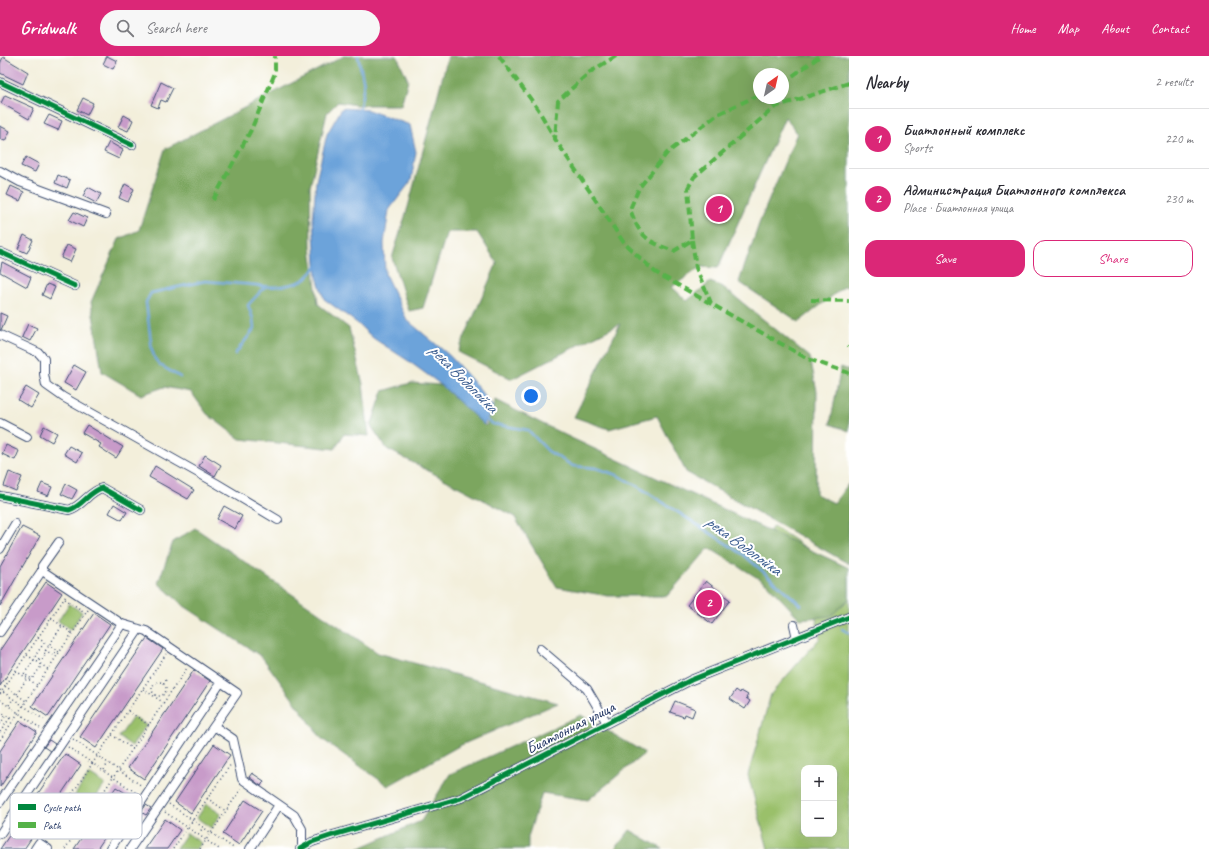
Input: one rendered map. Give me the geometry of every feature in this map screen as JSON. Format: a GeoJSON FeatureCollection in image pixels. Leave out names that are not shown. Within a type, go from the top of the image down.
{"type":"FeatureCollection","features":[{"type":"Feature","properties":{"kind":"street"},"geometry":{"type":"LineString","coordinates":[[0,82],[132,146]]}},
{"type":"Feature","properties":{"kind":"street"},"geometry":{"type":"LineString","coordinates":[[0,171],[20,182],[106,214]]}},
{"type":"Feature","properties":{"kind":"street"},"geometry":{"type":"LineString","coordinates":[[0,252],[75,286]]}},
{"type":"Feature","properties":{"kind":"street"},"geometry":{"type":"LineString","coordinates":[[0,335],[39,353],[44,359],[46,385],[64,397],[278,520]]}},
{"type":"Feature","properties":{"kind":"street"},"geometry":{"type":"LineString","coordinates":[[0,423],[27,437]]}},
{"type":"Feature","properties":{"kind":"street"},"geometry":{"type":"LineString","coordinates":[[0,496],[70,510],[78,508],[94,490],[102,488],[141,510]]}},
{"type":"Feature","properties":{"kind":"street"},"geometry":{"type":"LineString","coordinates":[[0,549],[15,524]]}},
{"type":"Feature","properties":{"kind":"street"},"geometry":{"type":"LineString","coordinates":[[0,632],[42,571],[42,566],[59,542]]}},
{"type":"Feature","properties":{"kind":"street"},"geometry":{"type":"LineString","coordinates":[[42,571],[122,624],[145,630],[237,693],[142,831]]}},
{"type":"Feature","properties":{"kind":"street","name":"Биатлонная улица"},"geometry":{"type":"LineString","coordinates":[[301,848],[333,835],[461,798],[691,680],[849,617]]}},
{"type":"Feature","properties":{"kind":"street"},"geometry":{"type":"LineString","coordinates":[[0,802],[122,624]]}},
{"type":"Feature","properties":{"kind":"street"},"geometry":{"type":"LineString","coordinates":[[794,625],[797,638]]}},
{"type":"Feature","properties":{"kind":"street"},"geometry":{"type":"LineString","coordinates":[[28,793],[139,629]]}},
{"type":"Feature","properties":{"kind":"street"},"geometry":{"type":"LineString","coordinates":[[540,649],[587,689],[607,723]]}},
{"type":"Feature","properties":{"kind":"street"},"geometry":{"type":"LineString","coordinates":[[142,801],[222,682]]}},
{"type":"Feature","properties":{"kind":"street"},"geometry":{"type":"LineString","coordinates":[[214,726],[233,739],[241,777],[245,782],[294,815],[302,829],[301,848]]}},
{"type":"Feature","properties":{"kind":"street"},"geometry":{"type":"LineString","coordinates":[[250,849],[279,805]]}},
{"type":"Feature","properties":{"kind":"street"},"geometry":{"type":"LineString","coordinates":[[0,834],[10,819]]}},
{"type":"Feature","properties":{"kind":"street"},"geometry":{"type":"LineString","coordinates":[[110,849],[117,839]]}},
{"type":"Feature","properties":{"kind":"street"},"geometry":{"type":"LineString","coordinates":[[130,849],[137,839]]}},
{"type":"Feature","properties":{"kind":"street"},"geometry":{"type":"LineString","coordinates":[[37,846],[48,849]]}},
{"type":"Feature","properties":{"kind":"path"},"geometry":{"type":"LineString","coordinates":[[0,694],[1,690],[27,655],[71,590]]}},
{"type":"Feature","properties":{"kind":"path"},"geometry":{"type":"LineString","coordinates":[[65,599],[86,613]]}},
{"type":"Feature","properties":{"kind":"path"},"geometry":{"type":"LineString","coordinates":[[0,740],[92,604]]}},
{"type":"Feature","properties":{"kind":"path"},"geometry":{"type":"LineString","coordinates":[[51,618],[72,633]]}},
{"type":"Feature","properties":{"kind":"path"},"geometry":{"type":"LineString","coordinates":[[37,662],[39,660],[42,661],[46,654],[44,651],[62,626]]}},
{"type":"Feature","properties":{"kind":"path"},"geometry":{"type":"LineString","coordinates":[[38,638],[59,652]]}},
{"type":"Feature","properties":{"kind":"path"},"geometry":{"type":"LineString","coordinates":[[39,660],[35,656],[44,642]]}},
{"type":"Feature","properties":{"kind":"path"},"geometry":{"type":"LineString","coordinates":[[72,793],[171,648]]}},
{"type":"Feature","properties":{"kind":"path"},"geometry":{"type":"LineString","coordinates":[[39,650],[53,656],[56,650]]}},
{"type":"Feature","properties":{"kind":"path"},"geometry":{"type":"LineString","coordinates":[[27,655],[48,669]]}},
{"type":"Feature","properties":{"kind":"path"},"geometry":{"type":"LineString","coordinates":[[34,660],[24,674],[37,685]]}},
{"type":"Feature","properties":{"kind":"path"},"geometry":{"type":"LineString","coordinates":[[103,793],[192,662]]}},
{"type":"Feature","properties":{"kind":"path"},"geometry":{"type":"LineString","coordinates":[[16,670],[32,679],[42,665]]}},
{"type":"Feature","properties":{"kind":"path"},"geometry":{"type":"LineString","coordinates":[[17,694],[28,677]]}},
{"type":"Feature","properties":{"kind":"path"},"geometry":{"type":"LineString","coordinates":[[163,684],[166,680]]}},
{"type":"Feature","properties":{"kind":"path"},"geometry":{"type":"LineString","coordinates":[[158,682],[163,684],[166,688],[165,693],[160,696],[154,696],[152,690],[153,685],[158,682]]}},
{"type":"Feature","properties":{"kind":"path"},"geometry":{"type":"LineString","coordinates":[[5,686],[26,700]]}},
{"type":"Feature","properties":{"kind":"path"},"geometry":{"type":"LineString","coordinates":[[143,689],[164,703]]}},
{"type":"Feature","properties":{"kind":"path"},"geometry":{"type":"LineString","coordinates":[[1,690],[53,726]]}},
{"type":"Feature","properties":{"kind":"path"},"geometry":{"type":"LineString","coordinates":[[8,706],[13,699]]}},
{"type":"Feature","properties":{"kind":"path"},"geometry":{"type":"LineString","coordinates":[[0,700],[48,733]]}},
{"type":"Feature","properties":{"kind":"path"},"geometry":{"type":"LineString","coordinates":[[0,711],[13,720]]}},
{"type":"Feature","properties":{"kind":"path"},"geometry":{"type":"LineString","coordinates":[[128,711],[149,725]]}},
{"type":"Feature","properties":{"kind":"path"},"geometry":{"type":"LineString","coordinates":[[0,724],[6,715]]}},
{"type":"Feature","properties":{"kind":"path"},"geometry":{"type":"LineString","coordinates":[[0,732],[10,718]]}},
{"type":"Feature","properties":{"kind":"path"},"geometry":{"type":"LineString","coordinates":[[67,735],[149,790]]}},
{"type":"Feature","properties":{"kind":"path"},"geometry":{"type":"LineString","coordinates":[[112,735],[133,749]]}},
{"type":"Feature","properties":{"kind":"path"},"geometry":{"type":"LineString","coordinates":[[62,742],[137,793]]}},
{"type":"Feature","properties":{"kind":"path"},"geometry":{"type":"LineString","coordinates":[[173,849],[236,755]]}},
{"type":"Feature","properties":{"kind":"path"},"geometry":{"type":"LineString","coordinates":[[103,770],[108,763]]}},
{"type":"Feature","properties":{"kind":"path"},"geometry":{"type":"LineString","coordinates":[[200,849],[245,782]]}},
{"type":"Feature","properties":{"kind":"path"},"geometry":{"type":"LineString","coordinates":[[207,798],[226,811]]}},
{"type":"Feature","properties":{"kind":"path"},"geometry":{"type":"LineString","coordinates":[[164,800],[235,849]]}},
{"type":"Feature","properties":{"kind":"path"},"geometry":{"type":"LineString","coordinates":[[158,808],[219,849]]}},
{"type":"Feature","properties":{"kind":"path"},"geometry":{"type":"LineString","coordinates":[[198,835],[203,827]]}},
{"type":"Feature","properties":{"kind":"path"},"geometry":{"type":"LineString","coordinates":[[65,849],[72,839]]}},
{"type":"Feature","properties":{"kind":"green space"},"geometry":{"type":"Polygon","coordinates":[[[344,56],[397,56],[408,80],[401,105],[356,105],[338,102],[327,113],[310,187],[311,247],[318,304],[349,328],[363,384],[369,436],[344,434],[335,449],[240,439],[207,414],[191,392],[164,387],[141,395],[102,372],[91,302],[119,239],[139,230],[165,149],[344,56]]]}},
{"type":"Feature","properties":{"kind":"green space"},"geometry":{"type":"Polygon","coordinates":[[[448,56],[849,56],[849,288],[845,286],[799,322],[739,282],[760,221],[797,133],[785,117],[718,268],[701,267],[672,287],[687,301],[710,282],[723,287],[810,357],[817,391],[816,494],[834,503],[849,483],[849,564],[686,472],[657,416],[609,429],[574,417],[620,324],[512,379],[458,352],[497,263],[477,232],[447,232],[423,308],[409,311],[392,258],[408,207],[448,56]]]}},
{"type":"Feature","properties":{"kind":"green space"},"geometry":{"type":"Polygon","coordinates":[[[841,367],[849,370],[849,431],[830,424],[841,367]]]}},
{"type":"Feature","properties":{"kind":"green space"},"geometry":{"type":"Polygon","coordinates":[[[411,383],[441,385],[461,400],[486,426],[495,400],[565,435],[849,568],[849,599],[831,616],[800,619],[766,583],[709,548],[667,596],[608,596],[557,587],[514,516],[387,449],[371,426],[383,391],[411,383]]]}},
{"type":"Feature","properties":{"kind":"green space"},"geometry":{"type":"Polygon","coordinates":[[[773,526],[849,576],[849,849],[768,849],[748,775],[771,694],[820,638],[816,618],[746,567],[773,526]]]}},
{"type":"Feature","properties":{"kind":"green space"},"geometry":{"type":"Polygon","coordinates":[[[195,528],[378,653],[558,703],[459,746],[388,786],[322,739],[262,657],[184,606],[158,583],[173,542],[195,528]]]}},
{"type":"Feature","properties":{"kind":"green space"},"geometry":{"type":"Polygon","coordinates":[[[69,604],[82,612],[71,630],[58,621],[69,604]]]}},
{"type":"Feature","properties":{"kind":"green space"},"geometry":{"type":"Polygon","coordinates":[[[581,715],[645,753],[588,800],[542,793],[528,837],[528,849],[357,849],[421,821],[450,774],[581,715]]]}},
{"type":"Feature","properties":{"kind":"green space"},"geometry":{"type":"Polygon","coordinates":[[[133,717],[146,725],[132,746],[119,737],[133,717]]]}},
{"type":"Feature","properties":{"kind":"green space"},"geometry":{"type":"Polygon","coordinates":[[[89,774],[105,784],[99,793],[76,793],[89,774]]]}},
{"type":"Feature","properties":{"kind":"green space"},"geometry":{"type":"Polygon","coordinates":[[[206,804],[221,814],[211,828],[197,818],[206,804]]]}},
{"type":"Feature","properties":{"kind":"green space"},"geometry":{"type":"Polygon","coordinates":[[[630,830],[663,849],[615,849],[630,830]]]}},
{"type":"Feature","properties":{"kind":"green space"},"geometry":{"type":"Polygon","coordinates":[[[187,833],[201,843],[197,849],[176,849],[187,833]]]}},
{"type":"Feature","properties":{"kind":"water"},"geometry":{"type":"Polygon","coordinates":[[[342,108],[368,110],[410,125],[416,152],[411,181],[389,210],[384,243],[385,274],[407,320],[450,356],[471,379],[493,407],[484,425],[440,384],[373,338],[357,323],[324,299],[317,277],[313,220],[316,181],[327,134],[342,108]]]}},
{"type":"Feature","properties":{"kind":"building"},"geometry":{"type":"Polygon","coordinates":[[[107,56],[117,61],[113,69],[103,64],[107,56]]]}},
{"type":"Feature","properties":{"kind":"building"},"geometry":{"type":"Polygon","coordinates":[[[3,57],[28,72],[23,84],[0,73],[0,64],[3,57]]]}},
{"type":"Feature","properties":{"kind":"building"},"geometry":{"type":"Polygon","coordinates":[[[161,82],[173,88],[166,102],[161,100],[158,108],[151,105],[161,82]]]}},
{"type":"Feature","properties":{"kind":"building"},"geometry":{"type":"Polygon","coordinates":[[[5,95],[34,108],[29,119],[1,103],[5,95]]]}},
{"type":"Feature","properties":{"kind":"building"},"geometry":{"type":"Polygon","coordinates":[[[83,98],[93,103],[87,115],[77,110],[83,98]]]}},
{"type":"Feature","properties":{"kind":"building"},"geometry":{"type":"Polygon","coordinates":[[[49,115],[62,121],[58,130],[44,124],[49,115]]]}},
{"type":"Feature","properties":{"kind":"building"},"geometry":{"type":"Polygon","coordinates":[[[124,115],[133,120],[128,131],[118,127],[124,115]]]}},
{"type":"Feature","properties":{"kind":"building"},"geometry":{"type":"Polygon","coordinates":[[[0,126],[10,131],[5,141],[0,139],[0,126]]]}},
{"type":"Feature","properties":{"kind":"building"},"geometry":{"type":"Polygon","coordinates":[[[109,142],[123,150],[119,159],[104,152],[109,142]]]}},
{"type":"Feature","properties":{"kind":"building"},"geometry":{"type":"Polygon","coordinates":[[[26,157],[39,164],[35,172],[21,166],[26,157]]]}},
{"type":"Feature","properties":{"kind":"building"},"geometry":{"type":"Polygon","coordinates":[[[58,175],[70,180],[67,188],[55,183],[58,175]]]}},
{"type":"Feature","properties":{"kind":"building"},"geometry":{"type":"Polygon","coordinates":[[[125,184],[134,189],[128,202],[119,198],[125,184]]]}},
{"type":"Feature","properties":{"kind":"building"},"geometry":{"type":"Polygon","coordinates":[[[11,186],[24,192],[20,201],[7,195],[11,186]]]}},
{"type":"Feature","properties":{"kind":"building"},"geometry":{"type":"Polygon","coordinates":[[[88,187],[101,194],[96,203],[83,196],[88,187]]]}},
{"type":"Feature","properties":{"kind":"building"},"geometry":{"type":"Polygon","coordinates":[[[74,212],[87,218],[83,227],[69,220],[74,212]]]}},
{"type":"Feature","properties":{"kind":"building"},"geometry":{"type":"Polygon","coordinates":[[[24,235],[33,240],[27,253],[18,249],[24,235]]]}},
{"type":"Feature","properties":{"kind":"building"},"geometry":{"type":"Polygon","coordinates":[[[67,245],[76,249],[70,262],[61,258],[67,245]]]}},
{"type":"Feature","properties":{"kind":"building"},"geometry":{"type":"Polygon","coordinates":[[[2,262],[31,277],[27,287],[0,272],[2,262]]]}},
{"type":"Feature","properties":{"kind":"building"},"geometry":{"type":"Polygon","coordinates":[[[47,284],[55,287],[50,299],[42,295],[47,284]]]}},
{"type":"Feature","properties":{"kind":"building"},"geometry":{"type":"Polygon","coordinates":[[[0,313],[7,316],[1,330],[0,330],[0,313]]]}},
{"type":"Feature","properties":{"kind":"building"},"geometry":{"type":"Polygon","coordinates":[[[28,324],[37,328],[30,341],[22,337],[28,324]]]}},
{"type":"Feature","properties":{"kind":"building"},"geometry":{"type":"Polygon","coordinates":[[[74,365],[86,372],[76,390],[64,383],[74,365]]]}},
{"type":"Feature","properties":{"kind":"building"},"geometry":{"type":"Polygon","coordinates":[[[26,387],[39,395],[31,408],[18,400],[26,387]]]}},
{"type":"Feature","properties":{"kind":"building"},"geometry":{"type":"Polygon","coordinates":[[[87,425],[123,447],[116,458],[99,447],[101,444],[82,433],[87,425]]]}},
{"type":"Feature","properties":{"kind":"building"},"geometry":{"type":"Polygon","coordinates":[[[44,426],[57,433],[52,442],[40,435],[44,426]]]}},
{"type":"Feature","properties":{"kind":"building"},"geometry":{"type":"Polygon","coordinates":[[[6,445],[19,451],[15,460],[2,454],[6,445]]]}},
{"type":"Feature","properties":{"kind":"building"},"geometry":{"type":"Polygon","coordinates":[[[69,446],[82,453],[77,462],[64,454],[69,446]]]}},
{"type":"Feature","properties":{"kind":"building"},"geometry":{"type":"Polygon","coordinates":[[[205,455],[221,465],[215,476],[199,466],[205,455]]]}},
{"type":"Feature","properties":{"kind":"building"},"geometry":{"type":"Polygon","coordinates":[[[155,466],[194,490],[188,499],[149,477],[155,466]]]}},
{"type":"Feature","properties":{"kind":"building"},"geometry":{"type":"Polygon","coordinates":[[[9,472],[22,477],[16,491],[4,486],[9,472]]]}},
{"type":"Feature","properties":{"kind":"building"},"geometry":{"type":"Polygon","coordinates":[[[42,483],[52,487],[48,496],[38,492],[42,483]]]}},
{"type":"Feature","properties":{"kind":"building"},"geometry":{"type":"Polygon","coordinates":[[[66,484],[77,490],[72,499],[61,494],[66,484]]]}},
{"type":"Feature","properties":{"kind":"building"},"geometry":{"type":"Polygon","coordinates":[[[114,504],[127,512],[122,520],[109,513],[114,504]]]}},
{"type":"Feature","properties":{"kind":"building"},"geometry":{"type":"Polygon","coordinates":[[[224,506],[242,516],[235,529],[217,519],[224,506]]]}},
{"type":"Feature","properties":{"kind":"building"},"geometry":{"type":"Polygon","coordinates":[[[22,527],[40,536],[0,606],[0,566],[22,527]]]}},
{"type":"Feature","properties":{"kind":"building"},"geometry":{"type":"Polygon","coordinates":[[[706,581],[730,600],[712,624],[687,605],[706,581]]]}},
{"type":"Feature","properties":{"kind":"building"},"geometry":{"type":"Polygon","coordinates":[[[46,582],[62,593],[0,686],[0,650],[46,582]]]}},
{"type":"Feature","properties":{"kind":"building"},"geometry":{"type":"Polygon","coordinates":[[[94,613],[110,624],[48,717],[32,706],[94,613]]]}},
{"type":"Feature","properties":{"kind":"building"},"geometry":{"type":"Polygon","coordinates":[[[147,638],[163,649],[96,748],[80,737],[147,638]]]}},
{"type":"Feature","properties":{"kind":"building"},"geometry":{"type":"Polygon","coordinates":[[[194,670],[210,681],[144,779],[128,768],[194,670]]]}},
{"type":"Feature","properties":{"kind":"building"},"geometry":{"type":"Polygon","coordinates":[[[736,690],[740,693],[741,691],[748,695],[746,698],[750,701],[745,709],[730,699],[736,690]]]}},
{"type":"Feature","properties":{"kind":"building"},"geometry":{"type":"Polygon","coordinates":[[[675,701],[695,709],[692,717],[685,714],[684,717],[670,712],[675,701]]]}},
{"type":"Feature","properties":{"kind":"building"},"geometry":{"type":"Polygon","coordinates":[[[20,721],[37,732],[0,787],[0,751],[20,721]]]}},
{"type":"Feature","properties":{"kind":"building"},"geometry":{"type":"Polygon","coordinates":[[[49,740],[55,744],[50,751],[44,747],[49,740]]]}},
{"type":"Feature","properties":{"kind":"building"},"geometry":{"type":"Polygon","coordinates":[[[214,744],[230,755],[191,813],[175,802],[214,744]]]}},
{"type":"Feature","properties":{"kind":"building"},"geometry":{"type":"Polygon","coordinates":[[[65,754],[81,765],[62,793],[38,793],[65,754]]]}},
{"type":"Feature","properties":{"kind":"building"},"geometry":{"type":"Polygon","coordinates":[[[252,773],[264,781],[261,786],[249,777],[252,773]]]}},
{"type":"Feature","properties":{"kind":"building"},"geometry":{"type":"Polygon","coordinates":[[[116,787],[126,793],[112,793],[116,787]]]}},
{"type":"Feature","properties":{"kind":"building"},"geometry":{"type":"Polygon","coordinates":[[[245,800],[262,811],[239,845],[223,834],[245,800]]]}},
{"type":"Feature","properties":{"kind":"building"},"geometry":{"type":"Polygon","coordinates":[[[146,805],[151,808],[146,815],[142,813],[146,805]]]}},
{"type":"Feature","properties":{"kind":"building"},"geometry":{"type":"Polygon","coordinates":[[[165,819],[180,830],[167,849],[144,849],[165,819]]]}},
{"type":"Feature","properties":{"kind":"building"},"geometry":{"type":"Polygon","coordinates":[[[10,834],[10,839],[31,839],[24,849],[0,849],[10,834]]]}},
{"type":"Feature","properties":{"kind":"building"},"geometry":{"type":"Polygon","coordinates":[[[81,839],[104,839],[97,849],[74,849],[81,839]]]}},
{"type":"Feature","properties":{"kind":"waterway","name":"река Водопойка"},"geometry":{"type":"LineString","coordinates":[[358,56],[364,84],[359,112]]}},
{"type":"Feature","properties":{"kind":"waterway"},"geometry":{"type":"LineString","coordinates":[[180,377],[160,365],[155,359],[152,350],[146,302],[151,293],[205,281],[267,287],[288,285],[305,279],[318,265]]}},
{"type":"Feature","properties":{"kind":"waterway"},"geometry":{"type":"LineString","coordinates":[[235,354],[254,329],[253,319],[248,305],[264,288]]}},
{"type":"Feature","properties":{"kind":"waterway","name":"река Водопойка"},"geometry":{"type":"LineString","coordinates":[[484,419],[493,424],[528,430],[548,451],[573,466],[596,468],[617,475],[639,487],[744,555],[801,605]]}},
{"type":"Feature","properties":{"kind":"waterway","name":"река Водопойка"},"geometry":{"type":"LineString","coordinates":[[842,629],[849,633]]}},
{"type":"Feature","properties":{"kind":"marked path"},"geometry":{"type":"LineString","coordinates":[[213,200],[251,130],[275,73],[275,56]]}},
{"type":"Feature","properties":{"kind":"marked path"},"geometry":{"type":"LineString","coordinates":[[499,56],[538,109],[555,139]]}},
{"type":"Feature","properties":{"kind":"marked path"},"geometry":{"type":"LineString","coordinates":[[616,56],[590,72],[558,101],[555,139],[624,243],[655,272],[808,359],[849,373]]}},
{"type":"Feature","properties":{"kind":"marked path"},"geometry":{"type":"LineString","coordinates":[[789,79],[820,56]]}},
{"type":"Feature","properties":{"kind":"marked path"},"geometry":{"type":"LineString","coordinates":[[789,102],[849,83]]}},
{"type":"Feature","properties":{"kind":"marked path"},"geometry":{"type":"LineString","coordinates":[[753,98],[718,114],[667,153],[639,188],[630,209],[637,226],[650,241],[674,251],[692,240],[688,188],[694,177],[775,107],[784,104]]}},
{"type":"Feature","properties":{"kind":"marked path"},"geometry":{"type":"LineString","coordinates":[[692,240],[696,268],[711,303]]}},
{"type":"Feature","properties":{"kind":"marked path"},"geometry":{"type":"LineString","coordinates":[[811,300],[849,301]]}},
{"type":"Feature","properties":{"kind":"cycle path"},"geometry":{"type":"LineString","coordinates":[[0,82],[132,145]]}},
{"type":"Feature","properties":{"kind":"cycle path"},"geometry":{"type":"LineString","coordinates":[[0,252],[75,286]]}},
{"type":"Feature","properties":{"kind":"cycle path"},"geometry":{"type":"LineString","coordinates":[[0,496],[69,510],[102,488],[141,510]]}},
{"type":"Feature","properties":{"kind":"cycle path"},"geometry":{"type":"LineString","coordinates":[[300,849],[312,842],[333,835],[461,798],[691,680],[849,617]]}},
{"type":"Feature","properties":{"kind":"place","name":"Биатлонный комплекс"},"geometry":{"type":"Point","coordinates":[719,209]}},
{"type":"Feature","properties":{"kind":"place","name":"Администрация Биатлонного комплекса"},"geometry":{"type":"Point","coordinates":[709,603]}}]}
